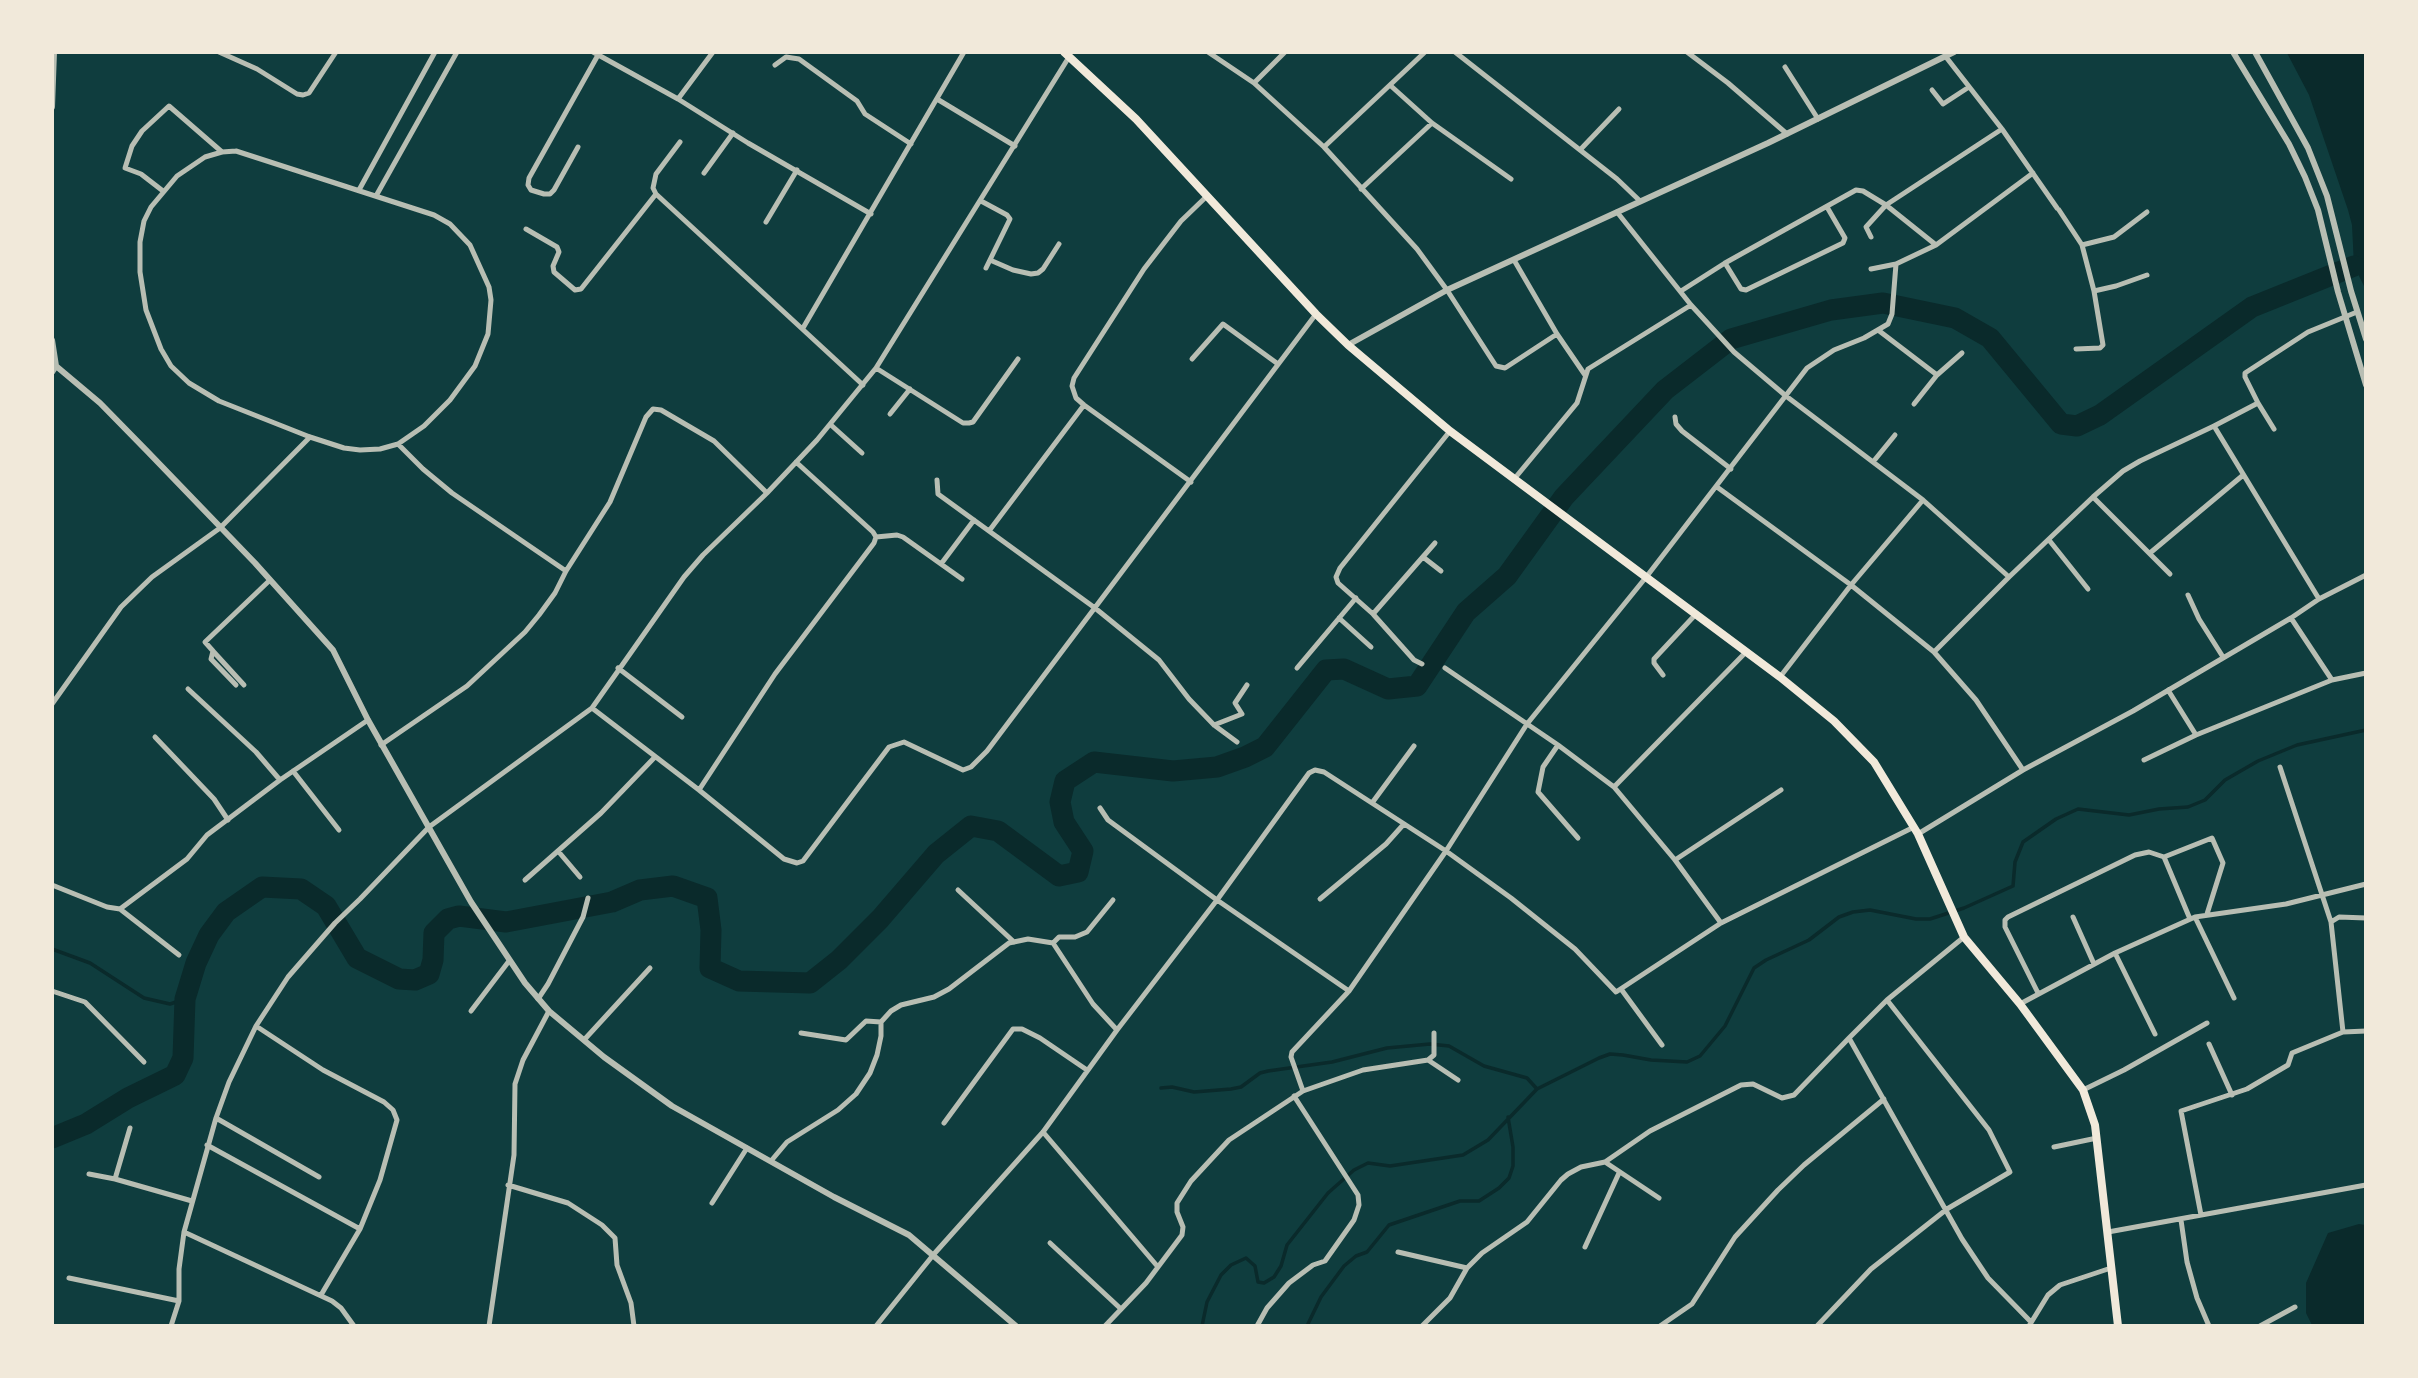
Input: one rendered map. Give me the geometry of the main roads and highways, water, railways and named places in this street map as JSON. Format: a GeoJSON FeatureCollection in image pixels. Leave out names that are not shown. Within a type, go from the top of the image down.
{"type":"FeatureCollection","features":[{"type":"Feature","properties":{"kind":"highway"},"geometry":{"type":"LineString","coordinates":[[1067,55],[1127,110],[1315,314],[1348,345],[1450,431],[1780,677],[1857,742],[1874,762],[1916,830],[1964,937],[2020,1004],[2082,1090],[2097,1138],[2119,1325]]}},
{"type":"Feature","properties":{"kind":"water"},"geometry":{"type":"Polygon","coordinates":[[[2287,53],[2365,53],[2365,288],[2354,266],[2352,225],[2348,210],[2309,95],[2287,53]]]}},
{"type":"Feature","properties":{"kind":"water"},"geometry":{"type":"Polygon","coordinates":[[[2359,1224],[2365,1225],[2365,1325],[2312,1325],[2306,1313],[2306,1283],[2328,1233],[2359,1224]]]}},
{"type":"Feature","properties":{"kind":"waterway"},"geometry":{"type":"LineString","coordinates":[[52,1138],[86,1124],[128,1098],[175,1075],[183,1058],[185,999],[196,963],[209,935],[226,912],[262,887],[301,889],[326,906],[357,958],[399,979],[415,980],[429,974],[433,960],[434,933],[448,919],[459,916],[506,922],[612,902],[640,890],[673,886],[707,898],[711,930],[710,968],[739,981],[810,983],[839,960],[880,919],[936,854],[971,826],[998,831],[1059,876],[1078,872],[1083,851],[1064,822],[1060,802],[1065,781],[1094,762],[1173,771],[1217,767],[1245,757],[1265,747],[1326,670],[1344,669],[1388,689],[1417,686],[1466,612],[1507,576],[1564,497],[1665,390],[1731,339],[1831,310],[1883,303],[1955,318],[1990,338],[2061,424],[2077,426],[2100,415],[2252,307],[2354,266]]}},
{"type":"Feature","properties":{"kind":"waterway"},"geometry":{"type":"LineString","coordinates":[[1202,1326],[1207,1302],[1221,1275],[1231,1265],[1246,1258],[1255,1266],[1258,1282],[1264,1283],[1274,1277],[1281,1266],[1287,1245],[1328,1193],[1354,1170],[1368,1163],[1390,1166],[1463,1155],[1488,1140],[1537,1089],[1610,1054],[1687,1062],[1700,1056],[1725,1026],[1754,968],[1809,940],[1839,917],[1870,910],[1930,919],[1964,908],[2013,886],[2015,862],[2023,842],[2056,819],[2078,809],[2129,815],[2188,807],[2205,800],[2225,780],[2258,761],[2297,745],[2366,730]]}},
{"type":"Feature","properties":{"kind":"waterway"},"geometry":{"type":"LineString","coordinates":[[52,949],[90,963],[144,998],[170,1004],[185,999]]}},
{"type":"Feature","properties":{"kind":"waterway"},"geometry":{"type":"LineString","coordinates":[[1161,1088],[1172,1087],[1194,1092],[1231,1089],[1241,1087],[1260,1073],[1268,1071],[1332,1062],[1387,1048],[1430,1044],[1449,1046],[1484,1066],[1527,1078],[1537,1089]]}},
{"type":"Feature","properties":{"kind":"waterway"},"geometry":{"type":"LineString","coordinates":[[1307,1326],[1321,1297],[1344,1266],[1356,1256],[1367,1252],[1389,1225],[1460,1201],[1479,1201],[1509,1178],[1513,1166],[1513,1147],[1508,1117]]}}]}
